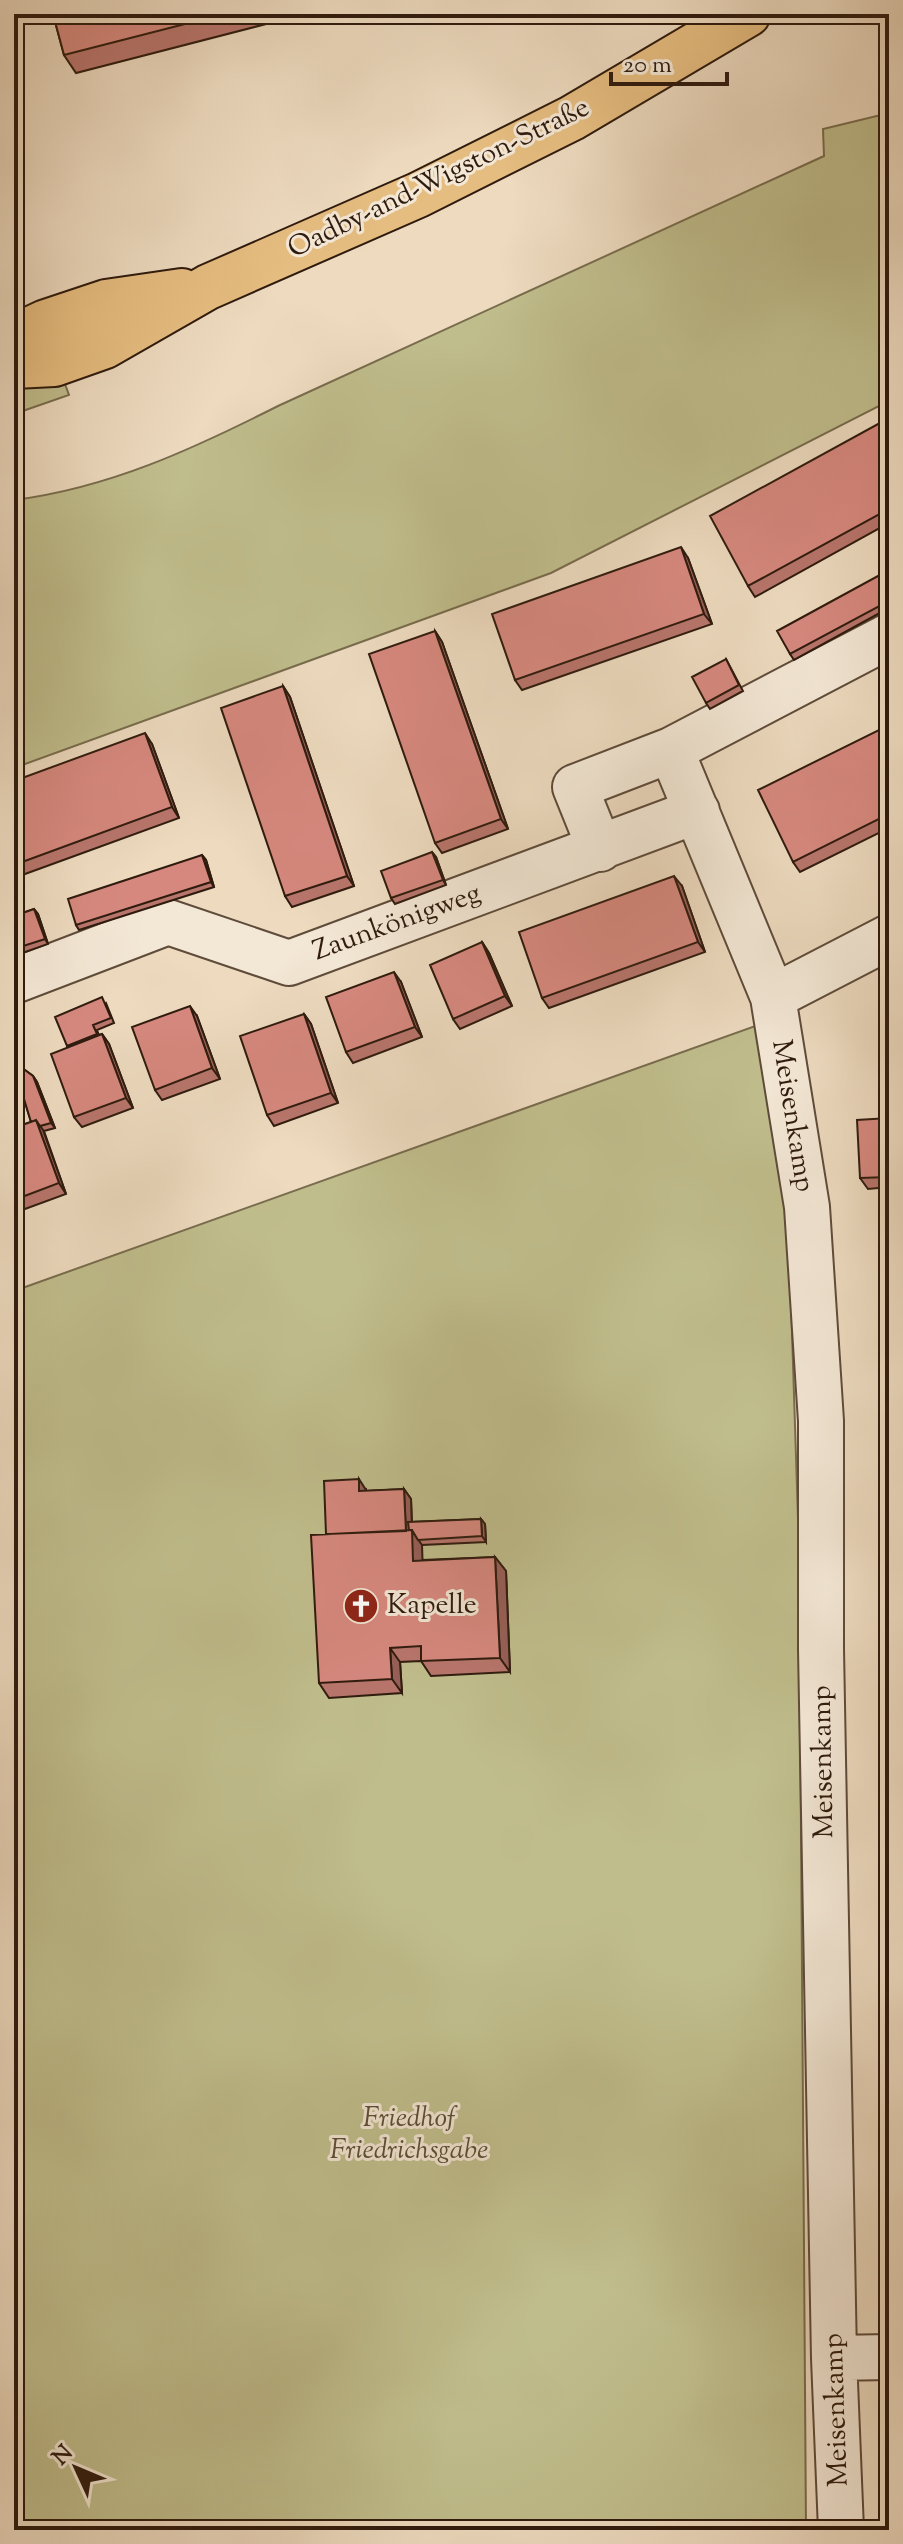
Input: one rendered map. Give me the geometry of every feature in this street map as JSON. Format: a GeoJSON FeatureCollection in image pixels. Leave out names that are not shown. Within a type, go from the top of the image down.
{"type":"FeatureCollection","features":[{"type":"Feature","properties":{"kind":"main road","name":"Oadby-and-Wigston-Straße"},"geometry":{"type":"LineString","coordinates":[[14,366],[54,364],[105,346],[208,287],[418,195],[572,118],[748,14]]}},
{"type":"Feature","properties":{"kind":"main road","name":"Oadby-and-Wigston-Straße"},"geometry":{"type":"LineString","coordinates":[[14,337],[46,322],[106,302],[208,287]]}},
{"type":"Feature","properties":{"kind":"street"},"geometry":{"type":"LineString","coordinates":[[600,849],[575,787],[671,750],[889,636]]}},
{"type":"Feature","properties":{"kind":"street"},"geometry":{"type":"LineString","coordinates":[[671,750],[773,997],[889,937]]}},
{"type":"Feature","properties":{"kind":"street","name":"Zaunkönigweg"},"geometry":{"type":"LineString","coordinates":[[14,981],[168,922],[289,963],[697,811]]}},
{"type":"Feature","properties":{"kind":"street","name":"Meisenkamp"},"geometry":{"type":"LineString","coordinates":[[773,997],[807,1207],[821,1421],[821,1649],[834,2358],[841,2530]]}},
{"type":"Feature","properties":{"kind":"street"},"geometry":{"type":"LineString","coordinates":[[834,2358],[889,2357]]}},
{"type":"Feature","properties":{"kind":"green space"},"geometry":{"type":"Polygon","coordinates":[[[889,113],[889,401],[551,573],[14,768],[14,500],[117,476],[214,437],[824,156],[823,129],[889,113]]]}},
{"type":"Feature","properties":{"kind":"green space"},"geometry":{"type":"Polygon","coordinates":[[[62,376],[69,395],[14,414],[14,387],[62,376]]]}},
{"type":"Feature","properties":{"kind":"green space","name":"Friedhof Friedrichsgabe"},"geometry":{"type":"Polygon","coordinates":[[[758,1025],[788,1208],[799,1550],[806,2530],[14,2530],[14,1291],[758,1025]]]}},
{"type":"Feature","properties":{"kind":"building"},"geometry":{"type":"Polygon","coordinates":[[[53,14],[224,14],[64,55],[53,14]]]}},
{"type":"Feature","properties":{"kind":"building"},"geometry":{"type":"Polygon","coordinates":[[[889,418],[889,509],[748,586],[710,516],[889,418]]]}},
{"type":"Feature","properties":{"kind":"building"},"geometry":{"type":"Polygon","coordinates":[[[681,547],[704,614],[515,680],[492,614],[681,547]]]}},
{"type":"Feature","properties":{"kind":"building"},"geometry":{"type":"Polygon","coordinates":[[[889,570],[889,601],[790,654],[777,631],[889,570]]]}},
{"type":"Feature","properties":{"kind":"building"},"geometry":{"type":"Polygon","coordinates":[[[435,631],[501,819],[435,843],[369,654],[435,631]]]}},
{"type":"Feature","properties":{"kind":"building"},"geometry":{"type":"Polygon","coordinates":[[[726,659],[739,685],[706,703],[692,677],[726,659]]]}},
{"type":"Feature","properties":{"kind":"building"},"geometry":{"type":"Polygon","coordinates":[[[283,686],[347,876],[285,896],[221,708],[283,686]]]}},
{"type":"Feature","properties":{"kind":"building"},"geometry":{"type":"Polygon","coordinates":[[[889,725],[889,814],[793,862],[758,790],[889,725]]]}},
{"type":"Feature","properties":{"kind":"building"},"geometry":{"type":"Polygon","coordinates":[[[145,733],[172,807],[14,865],[14,781],[145,733]]]}},
{"type":"Feature","properties":{"kind":"building"},"geometry":{"type":"Polygon","coordinates":[[[432,852],[443,880],[391,898],[381,871],[432,852]]]}},
{"type":"Feature","properties":{"kind":"building"},"geometry":{"type":"Polygon","coordinates":[[[202,855],[211,882],[76,925],[68,899],[202,855]]]}},
{"type":"Feature","properties":{"kind":"building"},"geometry":{"type":"Polygon","coordinates":[[[674,876],[698,942],[542,998],[519,932],[674,876]]]}},
{"type":"Feature","properties":{"kind":"building"},"geometry":{"type":"Polygon","coordinates":[[[34,909],[45,939],[14,949],[14,916],[34,909]]]}},
{"type":"Feature","properties":{"kind":"building"},"geometry":{"type":"Polygon","coordinates":[[[482,942],[505,996],[453,1019],[430,965],[482,942]]]}},
{"type":"Feature","properties":{"kind":"building"},"geometry":{"type":"Polygon","coordinates":[[[394,972],[415,1027],[346,1052],[326,997],[394,972]]]}},
{"type":"Feature","properties":{"kind":"building"},"geometry":{"type":"Polygon","coordinates":[[[102,997],[111,1018],[93,1025],[97,1034],[67,1046],[55,1017],[102,997]]]}},
{"type":"Feature","properties":{"kind":"building"},"geometry":{"type":"Polygon","coordinates":[[[190,1006],[212,1068],[155,1090],[132,1027],[190,1006]]]}},
{"type":"Feature","properties":{"kind":"building"},"geometry":{"type":"Polygon","coordinates":[[[304,1014],[331,1093],[267,1115],[240,1036],[304,1014]]]}},
{"type":"Feature","properties":{"kind":"building"},"geometry":{"type":"Polygon","coordinates":[[[102,1034],[126,1098],[74,1117],[51,1054],[102,1034]]]}},
{"type":"Feature","properties":{"kind":"building"},"geometry":{"type":"Polygon","coordinates":[[[14,1062],[33,1076],[51,1123],[40,1126],[36,1120],[31,1122],[21,1089],[14,1086],[14,1062]]]}},
{"type":"Feature","properties":{"kind":"building"},"geometry":{"type":"Polygon","coordinates":[[[889,1118],[889,1177],[860,1178],[857,1120],[889,1118]]]}},
{"type":"Feature","properties":{"kind":"building"},"geometry":{"type":"Polygon","coordinates":[[[36,1120],[59,1183],[14,1200],[14,1128],[36,1120]]]}},
{"type":"Feature","properties":{"kind":"building"},"geometry":{"type":"Polygon","coordinates":[[[882,1344],[889,1344],[889,1367],[884,1368],[882,1344]]]}},
{"type":"Feature","properties":{"kind":"building"},"geometry":{"type":"Polygon","coordinates":[[[889,1414],[889,1473],[887,1473],[885,1415],[889,1414]]]}},
{"type":"Feature","properties":{"kind":"building"},"geometry":{"type":"Polygon","coordinates":[[[359,1479],[359,1491],[404,1489],[406,1531],[326,1534],[324,1481],[359,1479]]]}},
{"type":"Feature","properties":{"kind":"building"},"geometry":{"type":"Polygon","coordinates":[[[481,1519],[482,1536],[418,1540],[409,1530],[408,1522],[481,1519]]]}},
{"type":"Feature","properties":{"kind":"building"},"geometry":{"type":"Polygon","coordinates":[[[412,1530],[413,1561],[495,1557],[500,1658],[421,1661],[421,1646],[390,1648],[392,1679],[319,1683],[311,1535],[412,1530]]]}},
{"type":"Feature","properties":{"kind":"building"},"geometry":{"type":"Polygon","coordinates":[[[889,1969],[889,2004],[887,2005],[886,1970],[889,1969]]]}},
{"type":"Feature","properties":{"kind":"place","name":"Kapelle"},"geometry":{"type":"Point","coordinates":[361,1606]}}]}
